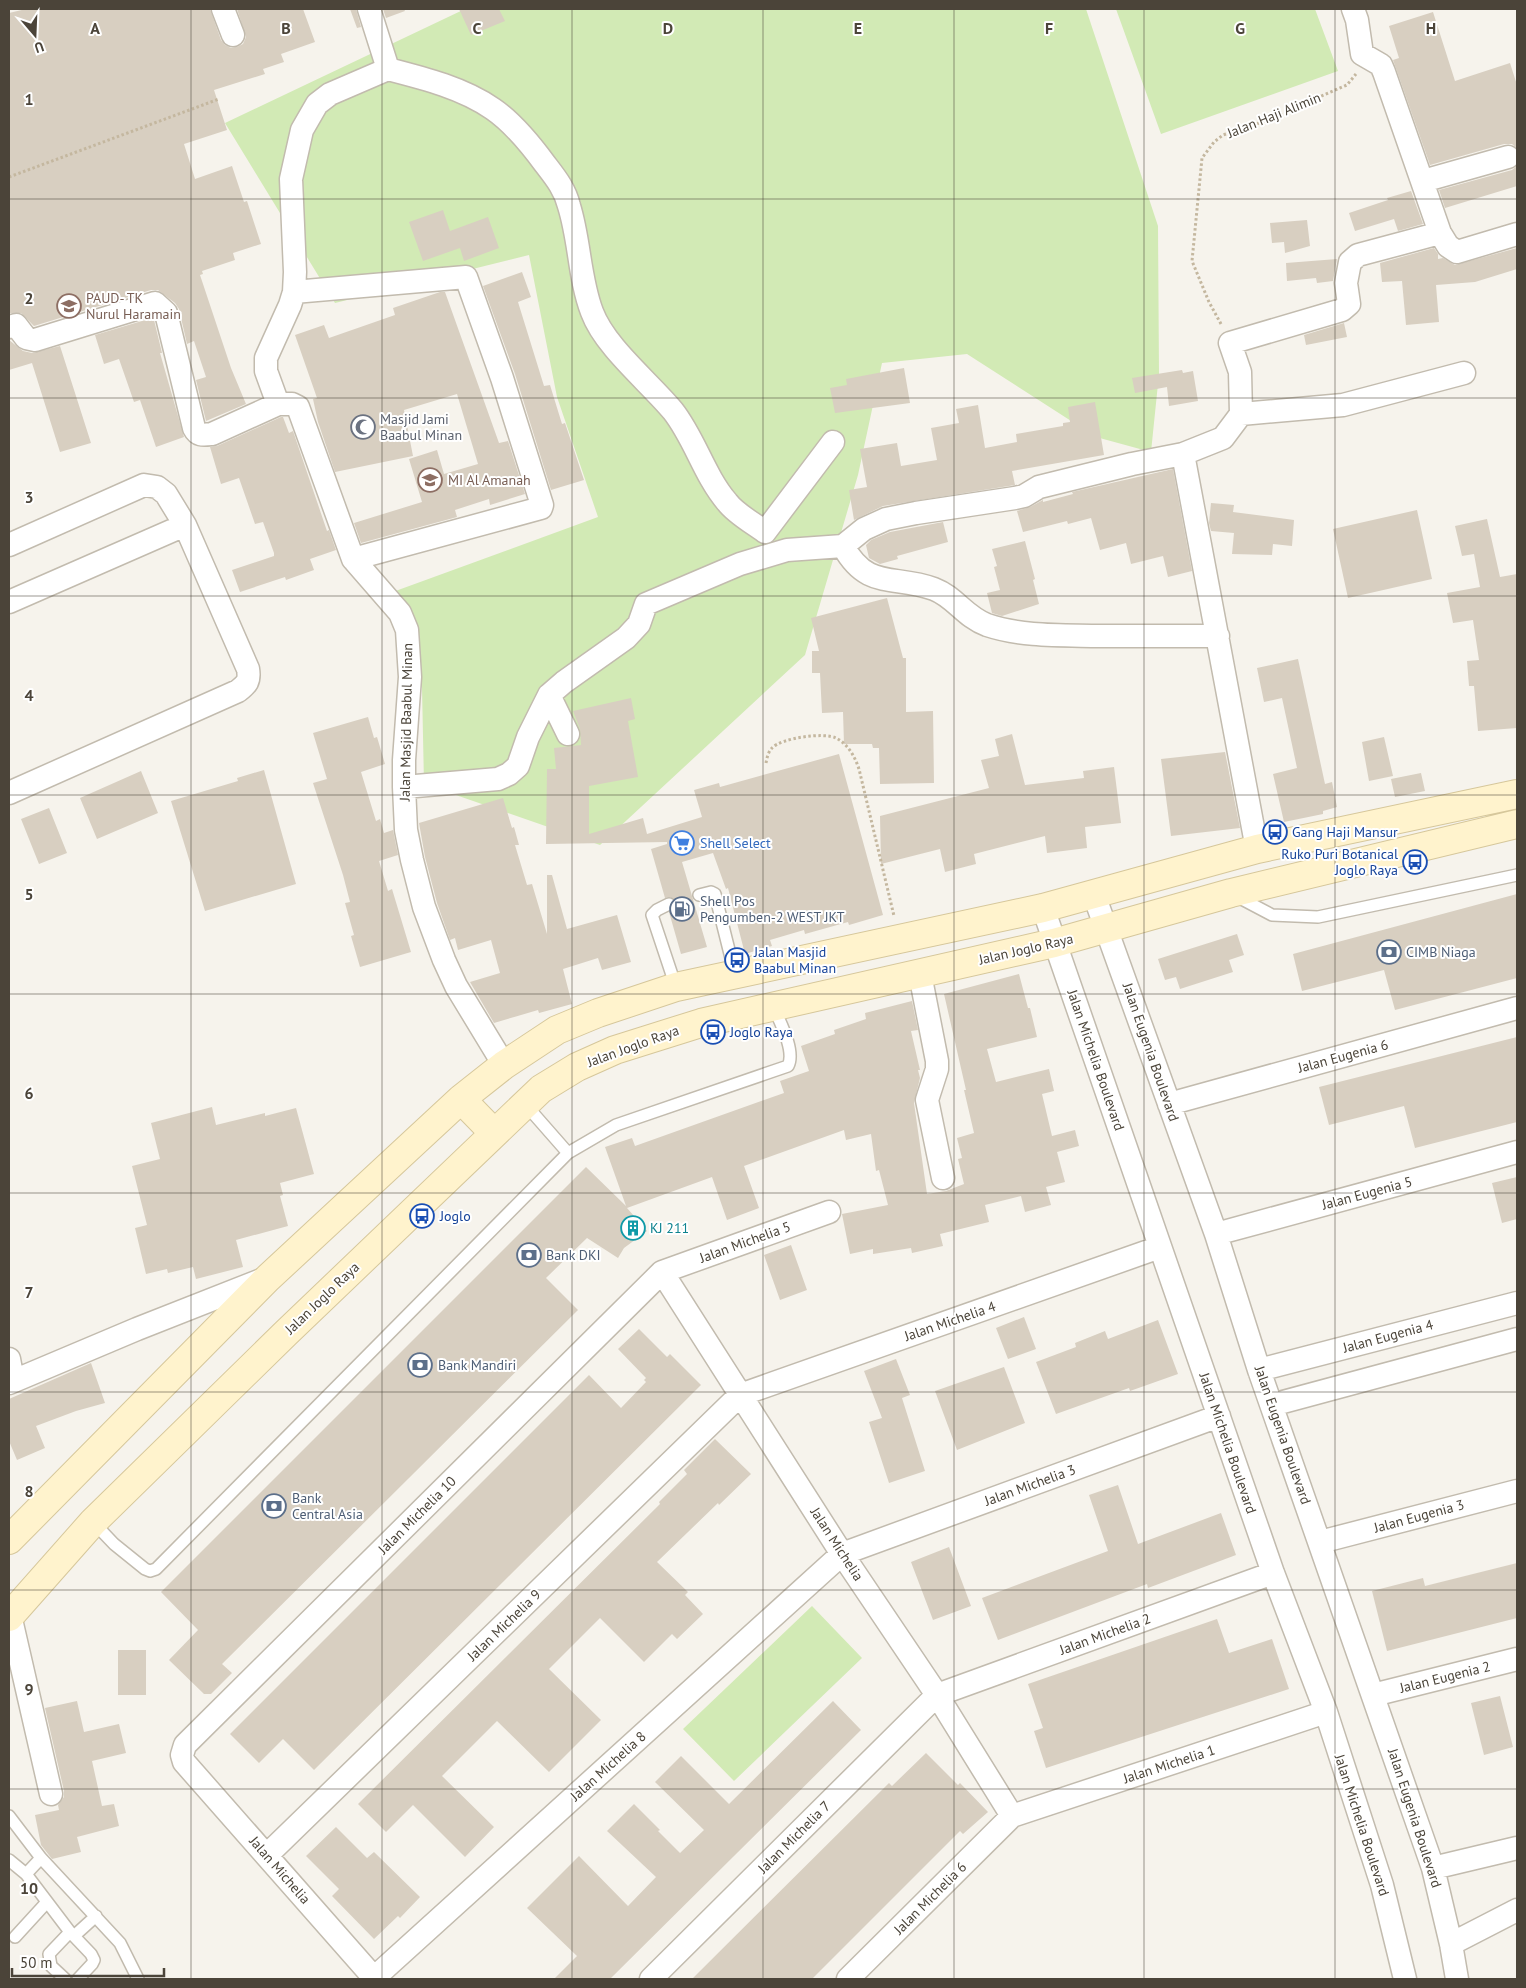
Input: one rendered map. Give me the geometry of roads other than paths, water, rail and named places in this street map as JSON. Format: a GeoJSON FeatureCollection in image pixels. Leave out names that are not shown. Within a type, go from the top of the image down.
{"type":"FeatureCollection","features":[{"type":"Feature","properties":{"kind":"main road"},"geometry":{"type":"LineString","coordinates":[[9,1540],[268,1278],[461,1099],[504,1065],[556,1030],[598,1013],[676,987],[1043,908],[1094,896],[1257,849],[1517,794]]}},
{"type":"Feature","properties":{"kind":"main road","name":"Jalan Joglo Raya"},"geometry":{"type":"LineString","coordinates":[[9,1616],[93,1522],[286,1333],[524,1104],[541,1089],[577,1067],[615,1050],[701,1023],[1054,943],[1231,893],[1517,824]]}},
{"type":"Feature","properties":{"kind":"main road"},"geometry":{"type":"LineString","coordinates":[[461,1099],[494,1133]]}},
{"type":"Feature","properties":{"kind":"street"},"geometry":{"type":"LineString","coordinates":[[223,9],[233,35]]}},
{"type":"Feature","properties":{"kind":"street"},"geometry":{"type":"LineString","coordinates":[[369,9],[388,69]]}},
{"type":"Feature","properties":{"kind":"street"},"geometry":{"type":"LineString","coordinates":[[1352,9],[1357,20],[1362,54],[1381,65],[1440,233],[1448,246],[1457,252],[1517,234]]}},
{"type":"Feature","properties":{"kind":"street"},"geometry":{"type":"LineString","coordinates":[[9,327],[16,325],[26,338],[35,340],[155,303],[166,312],[196,432],[201,435],[212,434],[278,404],[266,371],[266,358],[294,292],[296,272],[291,179],[302,130],[317,104],[330,94],[388,69],[468,94],[494,109],[532,146],[562,188],[569,204],[579,243],[584,286],[592,314],[603,334],[674,412],[688,434],[713,482],[728,503],[787,550]]}},
{"type":"Feature","properties":{"kind":"street"},"geometry":{"type":"LineString","coordinates":[[1423,181],[1508,157]]}},
{"type":"Feature","properties":{"kind":"street"},"geometry":{"type":"LineString","coordinates":[[404,787],[498,779],[509,774],[518,766],[528,737],[549,694],[626,638],[639,624],[646,604],[740,564],[787,550],[843,546],[864,529],[886,519],[1024,496],[1039,487],[1132,464],[1183,454],[1223,438],[1242,414],[1240,372],[1230,343],[1342,310],[1349,304],[1346,283],[1350,262],[1353,258],[1440,233]]}},
{"type":"Feature","properties":{"kind":"street"},"geometry":{"type":"LineString","coordinates":[[294,292],[466,277],[502,378],[542,505],[541,508],[353,558]]}},
{"type":"Feature","properties":{"kind":"street"},"geometry":{"type":"LineString","coordinates":[[1242,414],[1343,405],[1464,373]]}},
{"type":"Feature","properties":{"kind":"street","name":"Jalan Masjid Baabul Minan"},"geometry":{"type":"LineString","coordinates":[[278,404],[292,404],[298,408],[353,558],[400,613],[407,630],[410,677],[404,787],[406,830],[412,860],[432,929],[456,986],[504,1065]]}},
{"type":"Feature","properties":{"kind":"street"},"geometry":{"type":"LineString","coordinates":[[766,532],[833,442]]}},
{"type":"Feature","properties":{"kind":"street"},"geometry":{"type":"LineString","coordinates":[[1183,454],[1257,849]]}},
{"type":"Feature","properties":{"kind":"street"},"geometry":{"type":"LineString","coordinates":[[9,546],[144,485],[157,487],[166,494],[185,525],[248,669],[249,678],[248,683],[238,691],[9,793]]}},
{"type":"Feature","properties":{"kind":"street"},"geometry":{"type":"LineString","coordinates":[[9,602],[185,525]]}},
{"type":"Feature","properties":{"kind":"street"},"geometry":{"type":"LineString","coordinates":[[843,546],[857,567],[868,575],[933,589],[949,596],[971,618],[988,625],[1022,633],[1063,636],[1218,636]]}},
{"type":"Feature","properties":{"kind":"street"},"geometry":{"type":"LineString","coordinates":[[549,694],[568,734]]}},
{"type":"Feature","properties":{"kind":"street","name":"Jalan Eugenia Boulevard"},"geometry":{"type":"LineString","coordinates":[[1094,896],[1216,1234],[1259,1370],[1434,1868],[1457,1979]]}},
{"type":"Feature","properties":{"kind":"street","name":"Jalan Michelia Boulevard"},"geometry":{"type":"LineString","coordinates":[[1043,908],[1272,1573],[1326,1712],[1382,1885],[1405,1979]]}},
{"type":"Feature","properties":{"kind":"street"},"geometry":{"type":"LineString","coordinates":[[920,974],[937,1061],[937,1069],[927,1100],[943,1178]]}},
{"type":"Feature","properties":{"kind":"street","name":"Jalan Eugenia 6"},"geometry":{"type":"LineString","coordinates":[[1169,1104],[1517,1008]]}},
{"type":"Feature","properties":{"kind":"street","name":"Jalan Eugenia 5"},"geometry":{"type":"LineString","coordinates":[[1216,1234],[1517,1152]]}},
{"type":"Feature","properties":{"kind":"street","name":"Jalan Michelia 5"},"geometry":{"type":"LineString","coordinates":[[662,1272],[829,1212]]}},
{"type":"Feature","properties":{"kind":"street","name":"Jalan Michelia 4"},"geometry":{"type":"LineString","coordinates":[[740,1395],[1160,1247]]}},
{"type":"Feature","properties":{"kind":"street","name":"Jalan Michelia"},"geometry":{"type":"LineString","coordinates":[[662,1272],[842,1554],[937,1695],[1012,1816]]}},
{"type":"Feature","properties":{"kind":"street","name":"Jalan Michelia 10"},"geometry":{"type":"LineString","coordinates":[[184,1762],[182,1755],[185,1745],[662,1272]]}},
{"type":"Feature","properties":{"kind":"street"},"geometry":{"type":"LineString","coordinates":[[9,1358],[11,1382],[137,1329],[268,1278]]}},
{"type":"Feature","properties":{"kind":"street","name":"Jalan Eugenia 4"},"geometry":{"type":"LineString","coordinates":[[1259,1370],[1517,1302]]}},
{"type":"Feature","properties":{"kind":"street"},"geometry":{"type":"LineString","coordinates":[[1272,1405],[1517,1339]]}},
{"type":"Feature","properties":{"kind":"street","name":"Jalan Michelia 9"},"geometry":{"type":"LineString","coordinates":[[268,1855],[740,1395]]}},
{"type":"Feature","properties":{"kind":"street","name":"Jalan Michelia 3"},"geometry":{"type":"LineString","coordinates":[[842,1554],[1218,1416]]}},
{"type":"Feature","properties":{"kind":"street","name":"Jalan Eugenia 3"},"geometry":{"type":"LineString","coordinates":[[1320,1542],[1517,1491]]}},
{"type":"Feature","properties":{"kind":"street","name":"Jalan Michelia 8"},"geometry":{"type":"LineString","coordinates":[[374,1979],[842,1554]]}},
{"type":"Feature","properties":{"kind":"street","name":"Jalan Michelia 2"},"geometry":{"type":"LineString","coordinates":[[937,1695],[1272,1573]]}},
{"type":"Feature","properties":{"kind":"street"},"geometry":{"type":"LineString","coordinates":[[9,1616],[52,1794]]}},
{"type":"Feature","properties":{"kind":"street","name":"Jalan Eugenia 2"},"geometry":{"type":"LineString","coordinates":[[1373,1695],[1517,1659]]}},
{"type":"Feature","properties":{"kind":"street","name":"Jalan Michelia 7"},"geometry":{"type":"LineString","coordinates":[[651,1979],[937,1695]]}},
{"type":"Feature","properties":{"kind":"street","name":"Jalan Michelia 1"},"geometry":{"type":"LineString","coordinates":[[1012,1816],[1326,1712]]}},
{"type":"Feature","properties":{"kind":"street","name":"Jalan Michelia"},"geometry":{"type":"LineString","coordinates":[[184,1762],[268,1855],[374,1979]]}},
{"type":"Feature","properties":{"kind":"street","name":"Jalan Michelia 6"},"geometry":{"type":"LineString","coordinates":[[848,1979],[1012,1816]]}},
{"type":"Feature","properties":{"kind":"street"},"geometry":{"type":"LineString","coordinates":[[1434,1868],[1517,1848]]}},
{"type":"Feature","properties":{"kind":"street"},"geometry":{"type":"LineString","coordinates":[[1451,1944],[1517,1910]]}},
{"type":"Feature","properties":{"kind":"lane"},"geometry":{"type":"LineString","coordinates":[[1231,893],[1272,915],[1318,917],[1517,875]]}},
{"type":"Feature","properties":{"kind":"lane"},"geometry":{"type":"LineString","coordinates":[[699,895],[711,892],[715,894],[735,974]]}},
{"type":"Feature","properties":{"kind":"lane"},"geometry":{"type":"LineString","coordinates":[[669,904],[652,915],[676,987]]}},
{"type":"Feature","properties":{"kind":"lane"},"geometry":{"type":"LineString","coordinates":[[93,1522],[114,1544],[145,1570],[156,1569],[568,1153],[616,1125],[788,1066],[790,1060],[787,1038],[773,1006]]}},
{"type":"Feature","properties":{"kind":"lane"},"geometry":{"type":"LineString","coordinates":[[524,1104],[568,1153]]}},
{"type":"Feature","properties":{"kind":"lane"},"geometry":{"type":"LineString","coordinates":[[9,1816],[42,1858],[120,1943],[138,1979]]}},
{"type":"Feature","properties":{"kind":"lane"},"geometry":{"type":"LineString","coordinates":[[26,1874],[42,1858]]}},
{"type":"Feature","properties":{"kind":"lane"},"geometry":{"type":"LineString","coordinates":[[9,1860],[26,1874],[72,1934],[91,1954],[94,1960],[92,1964],[78,1979]]}},
{"type":"Feature","properties":{"kind":"lane"},"geometry":{"type":"LineString","coordinates":[[15,1937],[47,1902]]}},
{"type":"Feature","properties":{"kind":"lane"},"geometry":{"type":"LineString","coordinates":[[65,1979],[50,1966],[48,1954],[96,1916]]}},
{"type":"Feature","properties":{"kind":"place","name":"PAUD- TK Nurul Haramain"},"geometry":{"type":"Point","coordinates":[69,306]}},
{"type":"Feature","properties":{"kind":"place","name":"Masjid Jami Baabul Minan"},"geometry":{"type":"Point","coordinates":[363,427]}},
{"type":"Feature","properties":{"kind":"place","name":"MI Al Amanah"},"geometry":{"type":"Point","coordinates":[430,480]}},
{"type":"Feature","properties":{"kind":"place","name":"Gang Haji Mansur"},"geometry":{"type":"Point","coordinates":[1275,832]}},
{"type":"Feature","properties":{"kind":"place","name":"Shell Select"},"geometry":{"type":"Point","coordinates":[682,843]}},
{"type":"Feature","properties":{"kind":"place","name":"Ruko Puri Botanical Joglo Raya"},"geometry":{"type":"Point","coordinates":[1415,862]}},
{"type":"Feature","properties":{"kind":"place","name":"Shell Pos Pengumben-2 WEST JKT"},"geometry":{"type":"Point","coordinates":[682,909]}},
{"type":"Feature","properties":{"kind":"place","name":"CIMB Niaga"},"geometry":{"type":"Point","coordinates":[1389,952]}},
{"type":"Feature","properties":{"kind":"place","name":"Jalan Masjid Baabul Minan"},"geometry":{"type":"Point","coordinates":[737,960]}},
{"type":"Feature","properties":{"kind":"place","name":"Joglo Raya"},"geometry":{"type":"Point","coordinates":[713,1032]}},
{"type":"Feature","properties":{"kind":"place","name":"Joglo"},"geometry":{"type":"Point","coordinates":[422,1216]}},
{"type":"Feature","properties":{"kind":"place","name":"KJ 211"},"geometry":{"type":"Point","coordinates":[633,1228]}},
{"type":"Feature","properties":{"kind":"place","name":"Bank DKI"},"geometry":{"type":"Point","coordinates":[529,1255]}},
{"type":"Feature","properties":{"kind":"place","name":"Bank Mandiri"},"geometry":{"type":"Point","coordinates":[420,1365]}},
{"type":"Feature","properties":{"kind":"place","name":"Bank Central Asia"},"geometry":{"type":"Point","coordinates":[274,1506]}}]}
